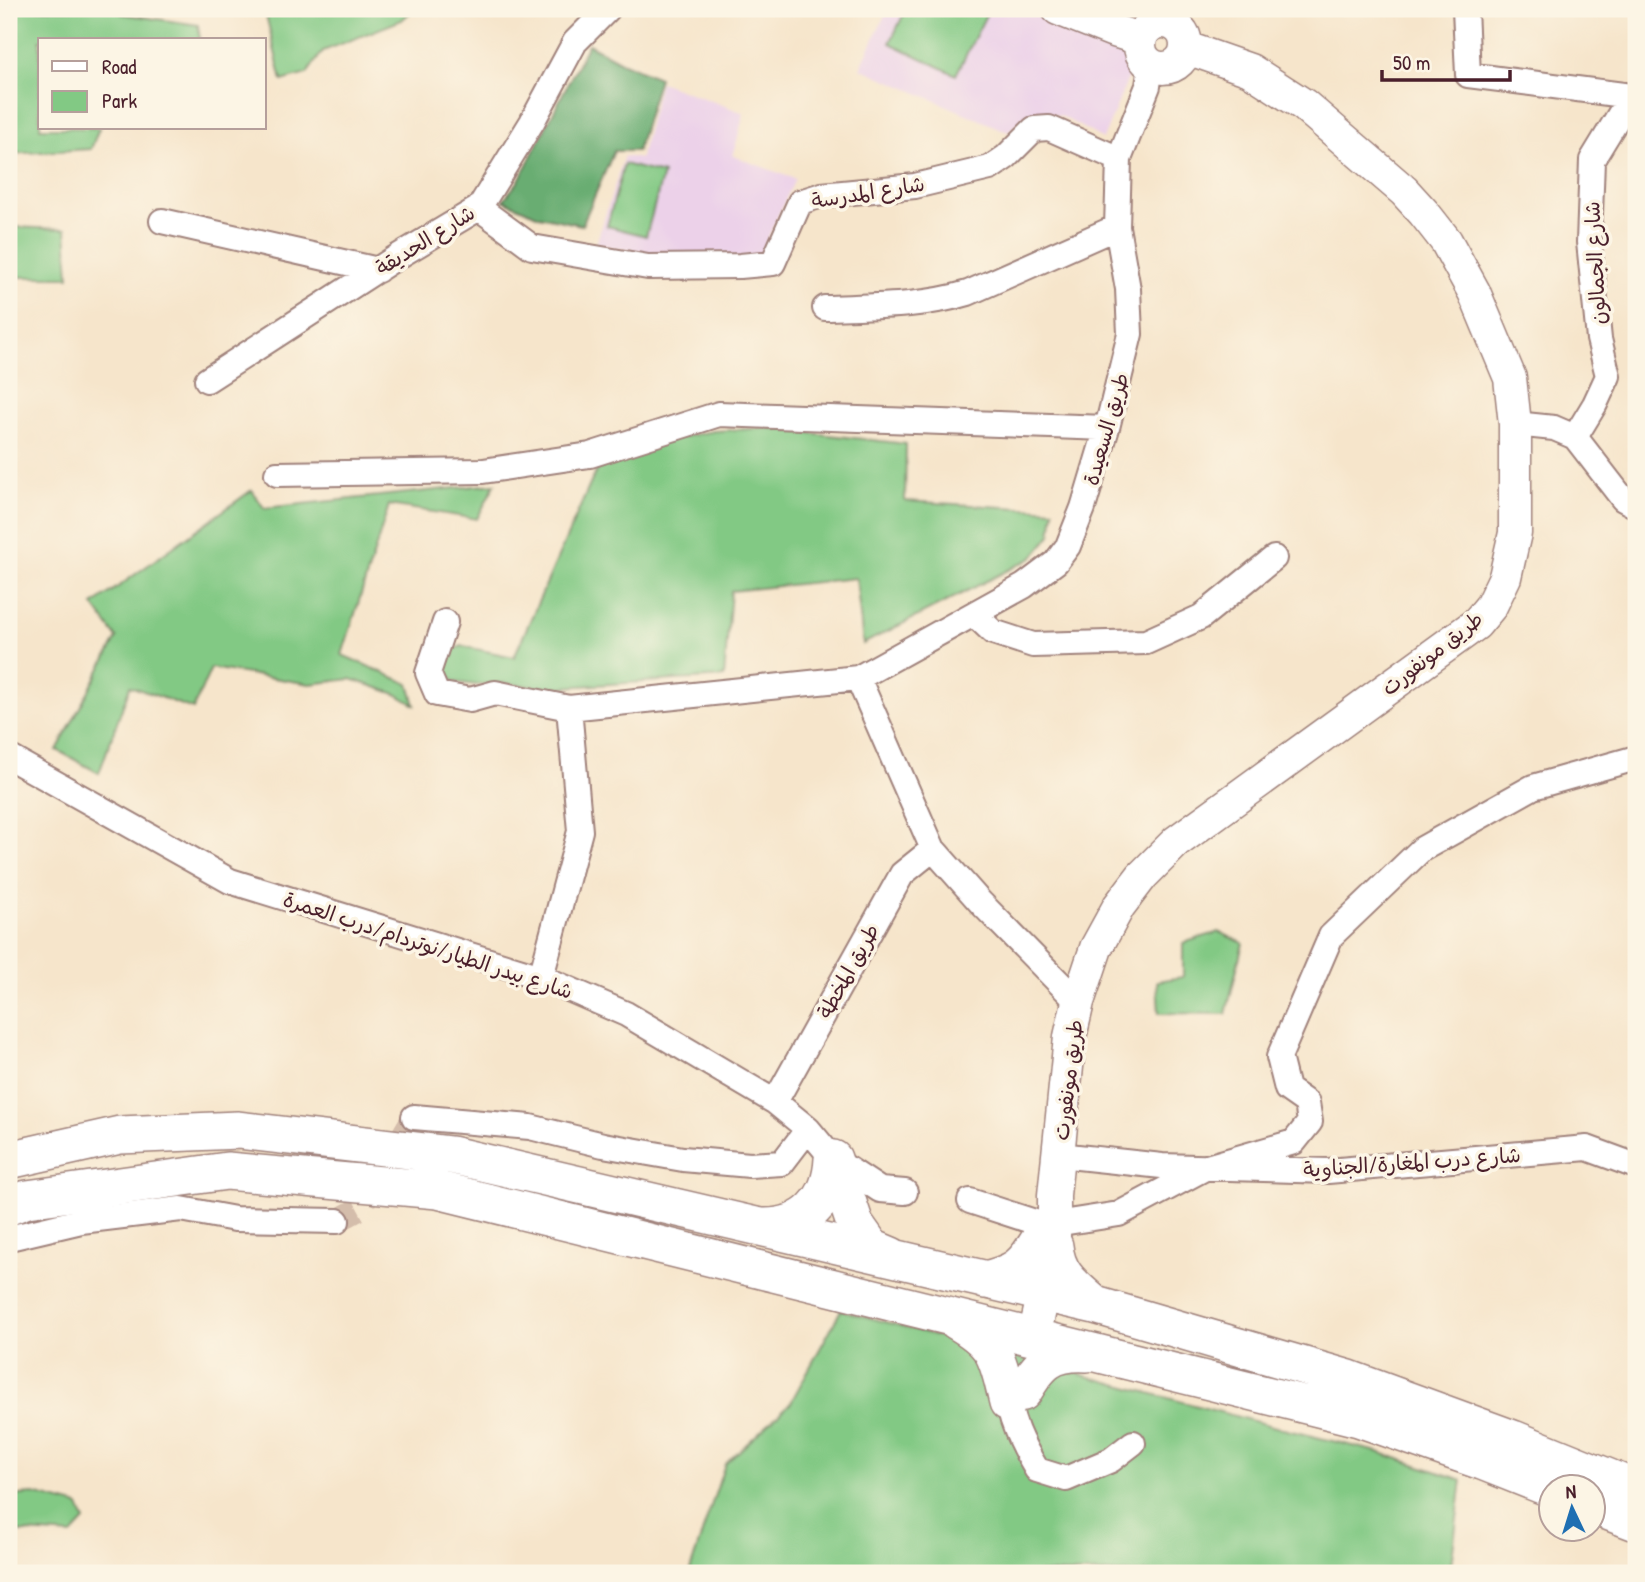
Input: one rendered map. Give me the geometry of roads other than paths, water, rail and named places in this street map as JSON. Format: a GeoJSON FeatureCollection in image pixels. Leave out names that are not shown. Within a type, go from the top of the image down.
{"type":"FeatureCollection","features":[{"type":"Feature","properties":{"kind":"highway"},"geometry":{"type":"LineString","coordinates":[[9,1160],[120,1135],[238,1130],[451,1155],[1095,1305],[1349,1379],[1513,1439],[1636,1489]]}},
{"type":"Feature","properties":{"kind":"highway"},"geometry":{"type":"LineString","coordinates":[[755,1227],[783,1228],[809,1215],[822,1198],[832,1176],[832,1159]]}},
{"type":"Feature","properties":{"kind":"highway"},"geometry":{"type":"LineString","coordinates":[[832,1159],[855,1224],[872,1248],[908,1263]]}},
{"type":"Feature","properties":{"kind":"highway"},"geometry":{"type":"LineString","coordinates":[[9,1206],[27,1199],[227,1171],[438,1190],[1359,1418],[1536,1482]]}},
{"type":"Feature","properties":{"kind":"highway"},"geometry":{"type":"LineString","coordinates":[[985,1280],[1021,1267],[1049,1226]]}},
{"type":"Feature","properties":{"kind":"highway"},"geometry":{"type":"LineString","coordinates":[[1049,1226],[1055,1262],[1062,1274],[1095,1305]]}},
{"type":"Feature","properties":{"kind":"highway"},"geometry":{"type":"LineString","coordinates":[[947,1315],[980,1334],[995,1353],[1016,1397],[1037,1368],[1057,1355],[1095,1353]]}},
{"type":"Feature","properties":{"kind":"highway"},"geometry":{"type":"LineString","coordinates":[[1606,1510],[1636,1522]]}},
{"type":"Feature","properties":{"kind":"main road"},"geometry":{"type":"LineString","coordinates":[[1058,9],[1111,30],[1167,68],[1180,61],[1177,26],[1156,22],[1144,32],[1146,52]]}},
{"type":"Feature","properties":{"kind":"main road","name":"طريق مونفورت"},"geometry":{"type":"LineString","coordinates":[[1025,1334],[1049,1226],[1070,1037],[1078,1002],[1096,948],[1119,906],[1142,876],[1176,842],[1476,624],[1490,606],[1505,576],[1515,533],[1516,424],[1510,378],[1474,292],[1446,241],[1404,191],[1304,105],[1177,26]]}},
{"type":"Feature","properties":{"kind":"street","name":"شارع الحديقة"},"geometry":{"type":"LineString","coordinates":[[207,380],[479,208],[532,121],[575,42],[608,9]]}},
{"type":"Feature","properties":{"kind":"street"},"geometry":{"type":"LineString","coordinates":[[1465,9],[1468,75],[1633,95]]}},
{"type":"Feature","properties":{"kind":"street","name":"طريق السعيدة"},"geometry":{"type":"LineString","coordinates":[[445,622],[428,673],[437,694],[470,700],[495,693],[569,708],[858,678],[1024,586],[1056,562],[1068,546],[1083,508],[1107,428],[1130,334],[1128,289],[1117,227],[1119,159],[1148,86],[1146,52]]}},
{"type":"Feature","properties":{"kind":"street","name":"شارع الجمالون"},"geometry":{"type":"LineString","coordinates":[[1575,437],[1608,376],[1599,339],[1589,242],[1591,160],[1633,95]]}},
{"type":"Feature","properties":{"kind":"street","name":"شارع المدرسة"},"geometry":{"type":"LineString","coordinates":[[479,208],[532,247],[648,267],[740,266],[773,263],[800,202],[822,195],[915,186],[990,168],[1006,157],[1034,129],[1049,128],[1119,159]]}},
{"type":"Feature","properties":{"kind":"street"},"geometry":{"type":"LineString","coordinates":[[162,221],[378,270]]}},
{"type":"Feature","properties":{"kind":"street"},"geometry":{"type":"LineString","coordinates":[[825,308],[946,300],[968,293],[1117,227]]}},
{"type":"Feature","properties":{"kind":"street"},"geometry":{"type":"LineString","coordinates":[[277,474],[483,471],[590,455],[719,414],[1107,428]]}},
{"type":"Feature","properties":{"kind":"street"},"geometry":{"type":"LineString","coordinates":[[1516,424],[1554,428],[1575,437],[1623,499],[1636,506]]}},
{"type":"Feature","properties":{"kind":"street"},"geometry":{"type":"LineString","coordinates":[[974,614],[993,632],[1033,645],[1146,642],[1201,617],[1274,558]]}},
{"type":"Feature","properties":{"kind":"street"},"geometry":{"type":"LineString","coordinates":[[858,678],[933,849],[1078,1002]]}},
{"type":"Feature","properties":{"kind":"street"},"geometry":{"type":"LineString","coordinates":[[541,977],[580,831],[569,708]]}},
{"type":"Feature","properties":{"kind":"street","name":"شارع بيدر الطيار/نوتردام/درب العمرة"},"geometry":{"type":"LineString","coordinates":[[9,757],[230,881],[541,977],[626,1014],[775,1102],[808,1129],[832,1159],[880,1190],[905,1192]]}},
{"type":"Feature","properties":{"kind":"street"},"geometry":{"type":"LineString","coordinates":[[970,1201],[1049,1226],[1119,1214],[1207,1167],[1294,1142],[1310,1122],[1307,1103],[1287,1088],[1279,1057],[1291,1023],[1331,936],[1422,849],[1533,787],[1636,758]]}},
{"type":"Feature","properties":{"kind":"street","name":"طريق المخطة"},"geometry":{"type":"LineString","coordinates":[[775,1102],[902,874],[933,849]]}},
{"type":"Feature","properties":{"kind":"street"},"geometry":{"type":"LineString","coordinates":[[414,1117],[530,1128],[603,1145],[683,1159],[750,1164],[782,1163],[808,1129]]}},
{"type":"Feature","properties":{"kind":"street","name":"شارع درب المغارة/الجناوية"},"geometry":{"type":"LineString","coordinates":[[1059,1155],[1162,1166],[1328,1171],[1587,1148],[1636,1166]]}},
{"type":"Feature","properties":{"kind":"street"},"geometry":{"type":"LineString","coordinates":[[9,1238],[81,1221],[181,1209],[235,1219],[337,1221]]}},
{"type":"Feature","properties":{"kind":"street"},"geometry":{"type":"LineString","coordinates":[[1025,1334],[1016,1397],[1020,1438],[1037,1471],[1066,1479],[1111,1460],[1133,1443]]}},
{"type":"Feature","properties":{"kind":"tunnel"},"geometry":{"type":"LineString","coordinates":[[337,1221],[359,1209],[414,1117]]}}]}
